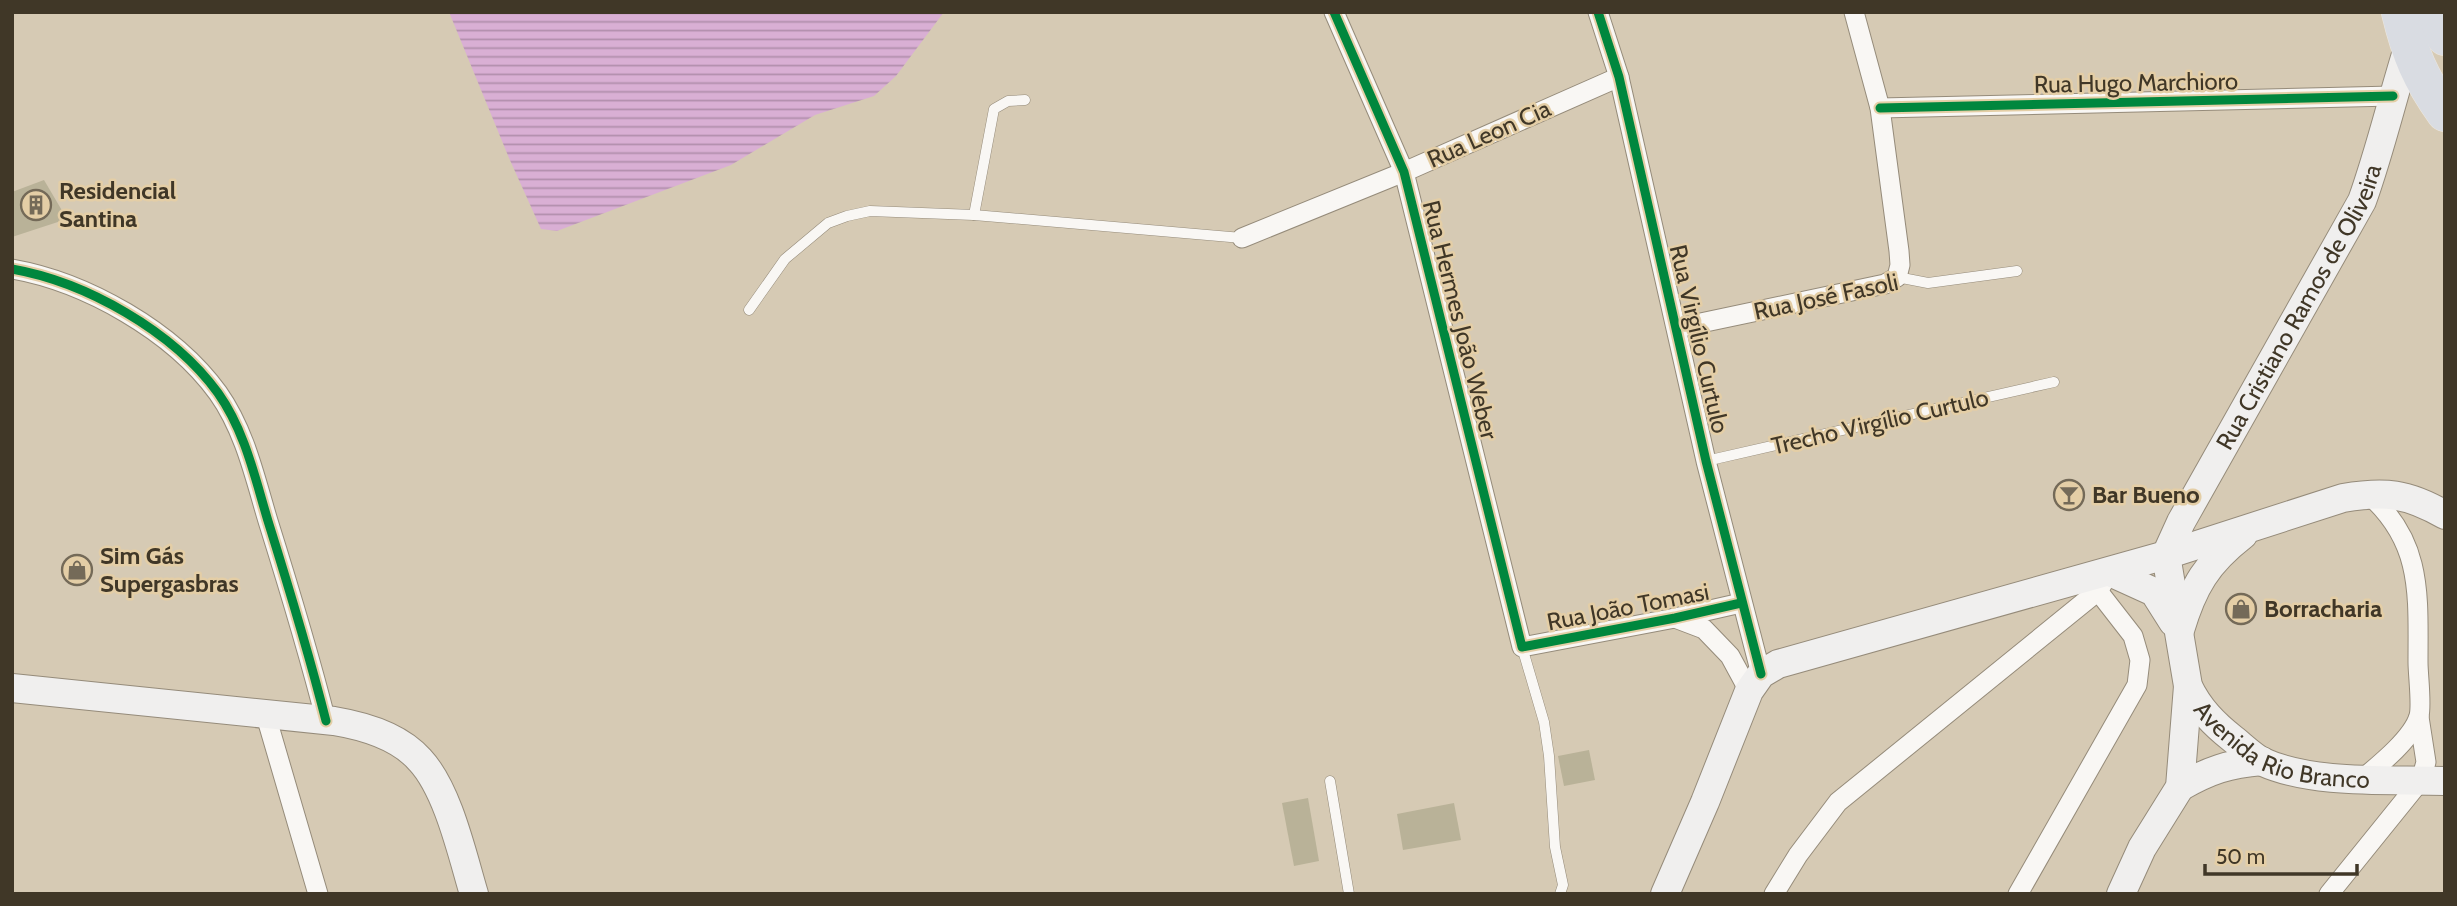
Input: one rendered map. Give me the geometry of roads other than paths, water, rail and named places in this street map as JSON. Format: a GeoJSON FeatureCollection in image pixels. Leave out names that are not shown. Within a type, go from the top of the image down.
{"type":"FeatureCollection","features":[{"type":"Feature","properties":{"kind":"highway"},"geometry":{"type":"LineString","coordinates":[[2400,12],[2408,48],[2419,74],[2445,113]]}},
{"type":"Feature","properties":{"kind":"highway"},"geometry":{"type":"LineString","coordinates":[[2435,12],[2445,37]]}},
{"type":"Feature","properties":{"kind":"main road","name":"Rua Cristiano Ramos de Oliveira"},"geometry":{"type":"LineString","coordinates":[[2166,555],[2181,522],[2362,201],[2377,160],[2408,48]]}},
{"type":"Feature","properties":{"kind":"main road"},"geometry":{"type":"LineString","coordinates":[[1665,894],[1755,682],[1778,664],[2104,581],[2166,555],[2343,498],[2368,494],[2409,496],[2445,515]]}},
{"type":"Feature","properties":{"kind":"main road"},"geometry":{"type":"LineString","coordinates":[[2179,633],[2190,597],[2203,576],[2220,553],[2250,529]]}},
{"type":"Feature","properties":{"kind":"main road","name":"Avenida Rio Branco"},"geometry":{"type":"LineString","coordinates":[[2166,555],[2188,687],[2195,701],[2214,724],[2262,761],[2291,770],[2340,779],[2433,781]]}},
{"type":"Feature","properties":{"kind":"main road"},"geometry":{"type":"LineString","coordinates":[[2104,581],[2154,592],[2179,633]]}},
{"type":"Feature","properties":{"kind":"main road"},"geometry":{"type":"LineString","coordinates":[[2121,894],[2142,848],[2180,787],[2188,687]]}},
{"type":"Feature","properties":{"kind":"main road"},"geometry":{"type":"LineString","coordinates":[[12,688],[330,721],[355,725],[388,737],[420,759],[436,783],[456,831],[474,894]]}},
{"type":"Feature","properties":{"kind":"main road"},"geometry":{"type":"LineString","coordinates":[[2180,787],[2208,771],[2234,764],[2262,761]]}},
{"type":"Feature","properties":{"kind":"street","name":"Rua Hermes João Weber"},"geometry":{"type":"LineString","coordinates":[[1334,12],[1404,172],[1522,647]]}},
{"type":"Feature","properties":{"kind":"street","name":"Rua Virgílio Curtulo"},"geometry":{"type":"LineString","coordinates":[[1598,12],[1619,76],[1741,603],[1755,682]]}},
{"type":"Feature","properties":{"kind":"street"},"geometry":{"type":"LineString","coordinates":[[1854,12],[1880,108],[1899,251],[1897,277]]}},
{"type":"Feature","properties":{"kind":"street","name":"Rua Leon Cia"},"geometry":{"type":"LineString","coordinates":[[1242,238],[1404,172],[1619,76]]}},
{"type":"Feature","properties":{"kind":"street","name":"Rua Hugo Marchioro"},"geometry":{"type":"LineString","coordinates":[[1880,108],[2393,96]]}},
{"type":"Feature","properties":{"kind":"street"},"geometry":{"type":"LineString","coordinates":[[12,269],[73,285],[123,311],[170,344],[195,366],[218,393],[240,431],[330,721]]}},
{"type":"Feature","properties":{"kind":"street","name":"Rua José Fasoli"},"geometry":{"type":"LineString","coordinates":[[1677,328],[1885,284],[1897,277]]}},
{"type":"Feature","properties":{"kind":"street"},"geometry":{"type":"LineString","coordinates":[[2329,894],[2433,781],[2419,717],[2416,574],[2404,537],[2386,509],[2368,494]]}},
{"type":"Feature","properties":{"kind":"street"},"geometry":{"type":"LineString","coordinates":[[1774,894],[1797,855],[1839,802],[2104,581],[2133,636],[2140,660],[2137,685],[2018,894]]}},
{"type":"Feature","properties":{"kind":"street","name":"Rua João Tomasi"},"geometry":{"type":"LineString","coordinates":[[1522,647],[1741,603]]}},
{"type":"Feature","properties":{"kind":"street","name":"Rua João Tomasi"},"geometry":{"type":"LineString","coordinates":[[1675,618],[1704,629],[1755,682]]}},
{"type":"Feature","properties":{"kind":"street"},"geometry":{"type":"LineString","coordinates":[[266,716],[318,894]]}},
{"type":"Feature","properties":{"kind":"street"},"geometry":{"type":"LineString","coordinates":[[2361,779],[2384,762],[2402,743],[2419,717]]}},
{"type":"Feature","properties":{"kind":"lane"},"geometry":{"type":"LineString","coordinates":[[974,215],[994,109],[1008,101],[1025,100]]}},
{"type":"Feature","properties":{"kind":"lane"},"geometry":{"type":"LineString","coordinates":[[748,310],[785,259],[828,223],[870,211],[974,215],[1242,238]]}},
{"type":"Feature","properties":{"kind":"lane","name":"Rua José Fasoli"},"geometry":{"type":"LineString","coordinates":[[1897,277],[1928,283],[2017,271]]}},
{"type":"Feature","properties":{"kind":"lane","name":"Trecho Virgílio Curtulo"},"geometry":{"type":"LineString","coordinates":[[1706,461],[2054,382]]}},
{"type":"Feature","properties":{"kind":"lane"},"geometry":{"type":"LineString","coordinates":[[1522,647],[1530,667],[1548,745],[1555,847],[1563,885],[1560,894]]}},
{"type":"Feature","properties":{"kind":"lane"},"geometry":{"type":"LineString","coordinates":[[1330,781],[1349,894]]}},
{"type":"Feature","properties":{"kind":"place","name":"Residencial Santina"},"geometry":{"type":"Point","coordinates":[36,205]}},
{"type":"Feature","properties":{"kind":"place","name":"Bar Bueno"},"geometry":{"type":"Point","coordinates":[2069,495]}},
{"type":"Feature","properties":{"kind":"place","name":"Sim Gás Supergasbras"},"geometry":{"type":"Point","coordinates":[77,570]}},
{"type":"Feature","properties":{"kind":"place","name":"Borracharia"},"geometry":{"type":"Point","coordinates":[2241,609]}}]}
